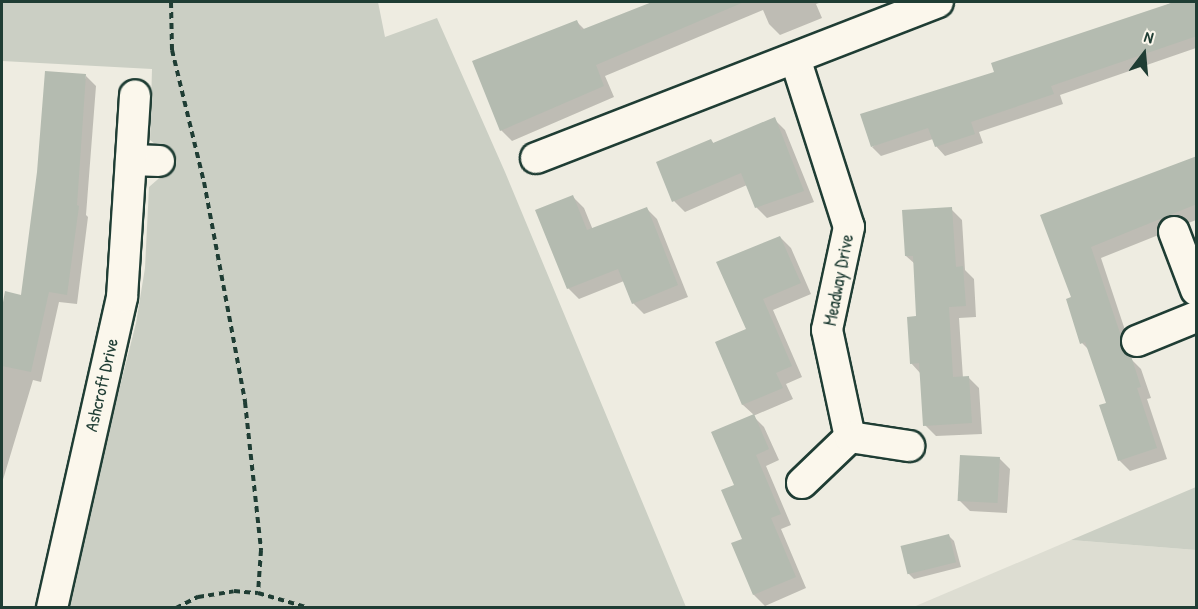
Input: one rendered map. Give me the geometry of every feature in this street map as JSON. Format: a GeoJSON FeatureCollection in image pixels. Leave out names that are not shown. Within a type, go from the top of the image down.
{"type":"FeatureCollection","features":[{"type":"Feature","properties":{"kind":"street"},"geometry":{"type":"LineString","coordinates":[[536,158],[938,2]]}},
{"type":"Feature","properties":{"kind":"street","name":"Meadway Drive"},"geometry":{"type":"LineString","coordinates":[[795,58],[849,227],[827,330],[850,437]]}},
{"type":"Feature","properties":{"kind":"street","name":"Ashcroft Drive"},"geometry":{"type":"LineString","coordinates":[[52,608],[122,297],[145,161],[135,95]]}},
{"type":"Feature","properties":{"kind":"street"},"geometry":{"type":"LineString","coordinates":[[1174,232],[1197,290]]}},
{"type":"Feature","properties":{"kind":"street"},"geometry":{"type":"LineString","coordinates":[[1137,341],[1197,317]]}},
{"type":"Feature","properties":{"kind":"street"},"geometry":{"type":"LineString","coordinates":[[802,483],[850,437],[909,446]]}},
{"type":"Feature","properties":{"kind":"path"},"geometry":{"type":"LineString","coordinates":[[171,2],[172,50],[204,182],[245,402],[261,550],[258,593]]}},
{"type":"Feature","properties":{"kind":"path"},"geometry":{"type":"LineString","coordinates":[[176,608],[198,597],[234,591],[258,593],[309,608]]}},
{"type":"Feature","properties":{"kind":"shaded area"},"geometry":{"type":"Polygon","coordinates":[[[2,2],[378,2],[385,37],[437,18],[505,172],[686,607],[69,607],[136,323],[145,268],[149,187],[165,173],[165,152],[150,140],[152,69],[2,61],[2,2]]]}},
{"type":"Feature","properties":{"kind":"shaded area"},"geometry":{"type":"Polygon","coordinates":[[[1196,487],[1196,550],[1071,540],[1196,487]]]}},
{"type":"Feature","properties":{"kind":"shaded area"},"geometry":{"type":"Polygon","coordinates":[[[1071,540],[1196,550],[1196,607],[911,608],[1071,540]]]}},
{"type":"Feature","properties":{"kind":"building"},"geometry":{"type":"Polygon","coordinates":[[[652,2],[744,2],[596,65],[604,86],[500,131],[472,61],[577,20],[581,30],[652,2]]]}},
{"type":"Feature","properties":{"kind":"building"},"geometry":{"type":"Polygon","coordinates":[[[1174,2],[1197,2],[1197,36],[1051,86],[1054,94],[971,122],[975,134],[935,147],[928,128],[871,147],[860,114],[994,72],[991,63],[1174,2]]]}},
{"type":"Feature","properties":{"kind":"building"},"geometry":{"type":"Polygon","coordinates":[[[45,71],[86,74],[77,205],[79,206],[67,295],[49,292],[31,372],[2,366],[2,308],[5,291],[21,295],[37,172],[45,71]]]}},
{"type":"Feature","properties":{"kind":"building"},"geometry":{"type":"Polygon","coordinates":[[[775,117],[804,191],[755,208],[741,173],[672,202],[656,162],[711,139],[713,143],[775,117]]]}},
{"type":"Feature","properties":{"kind":"building"},"geometry":{"type":"Polygon","coordinates":[[[1197,156],[1197,204],[1091,247],[1121,336],[1121,347],[1131,356],[1141,387],[1137,388],[1157,448],[1118,461],[1099,405],[1106,403],[1085,342],[1080,344],[1066,299],[1071,297],[1040,215],[1197,156]]]}},
{"type":"Feature","properties":{"kind":"building"},"geometry":{"type":"Polygon","coordinates":[[[573,195],[587,230],[647,207],[678,285],[632,304],[618,269],[567,289],[535,210],[573,195]]]}},
{"type":"Feature","properties":{"kind":"building"},"geometry":{"type":"Polygon","coordinates":[[[952,207],[956,267],[963,266],[966,306],[949,307],[953,377],[969,376],[972,423],[923,426],[919,363],[910,364],[907,317],[916,316],[913,256],[905,256],[902,210],[952,207]]]}},
{"type":"Feature","properties":{"kind":"building"},"geometry":{"type":"Polygon","coordinates":[[[780,236],[801,283],[763,299],[792,366],[776,373],[783,388],[742,405],[715,342],[746,329],[716,262],[780,236]]]}},
{"type":"Feature","properties":{"kind":"building"},"geometry":{"type":"Polygon","coordinates":[[[754,414],[769,449],[756,455],[781,514],[771,518],[796,577],[753,595],[731,543],[742,539],[721,490],[734,485],[711,432],[754,414]]]}},
{"type":"Feature","properties":{"kind":"building"},"geometry":{"type":"Polygon","coordinates":[[[960,455],[1000,457],[998,503],[958,501],[960,455]]]}},
{"type":"Feature","properties":{"kind":"building"},"geometry":{"type":"Polygon","coordinates":[[[949,534],[956,562],[908,574],[900,546],[949,534]]]}}]}
